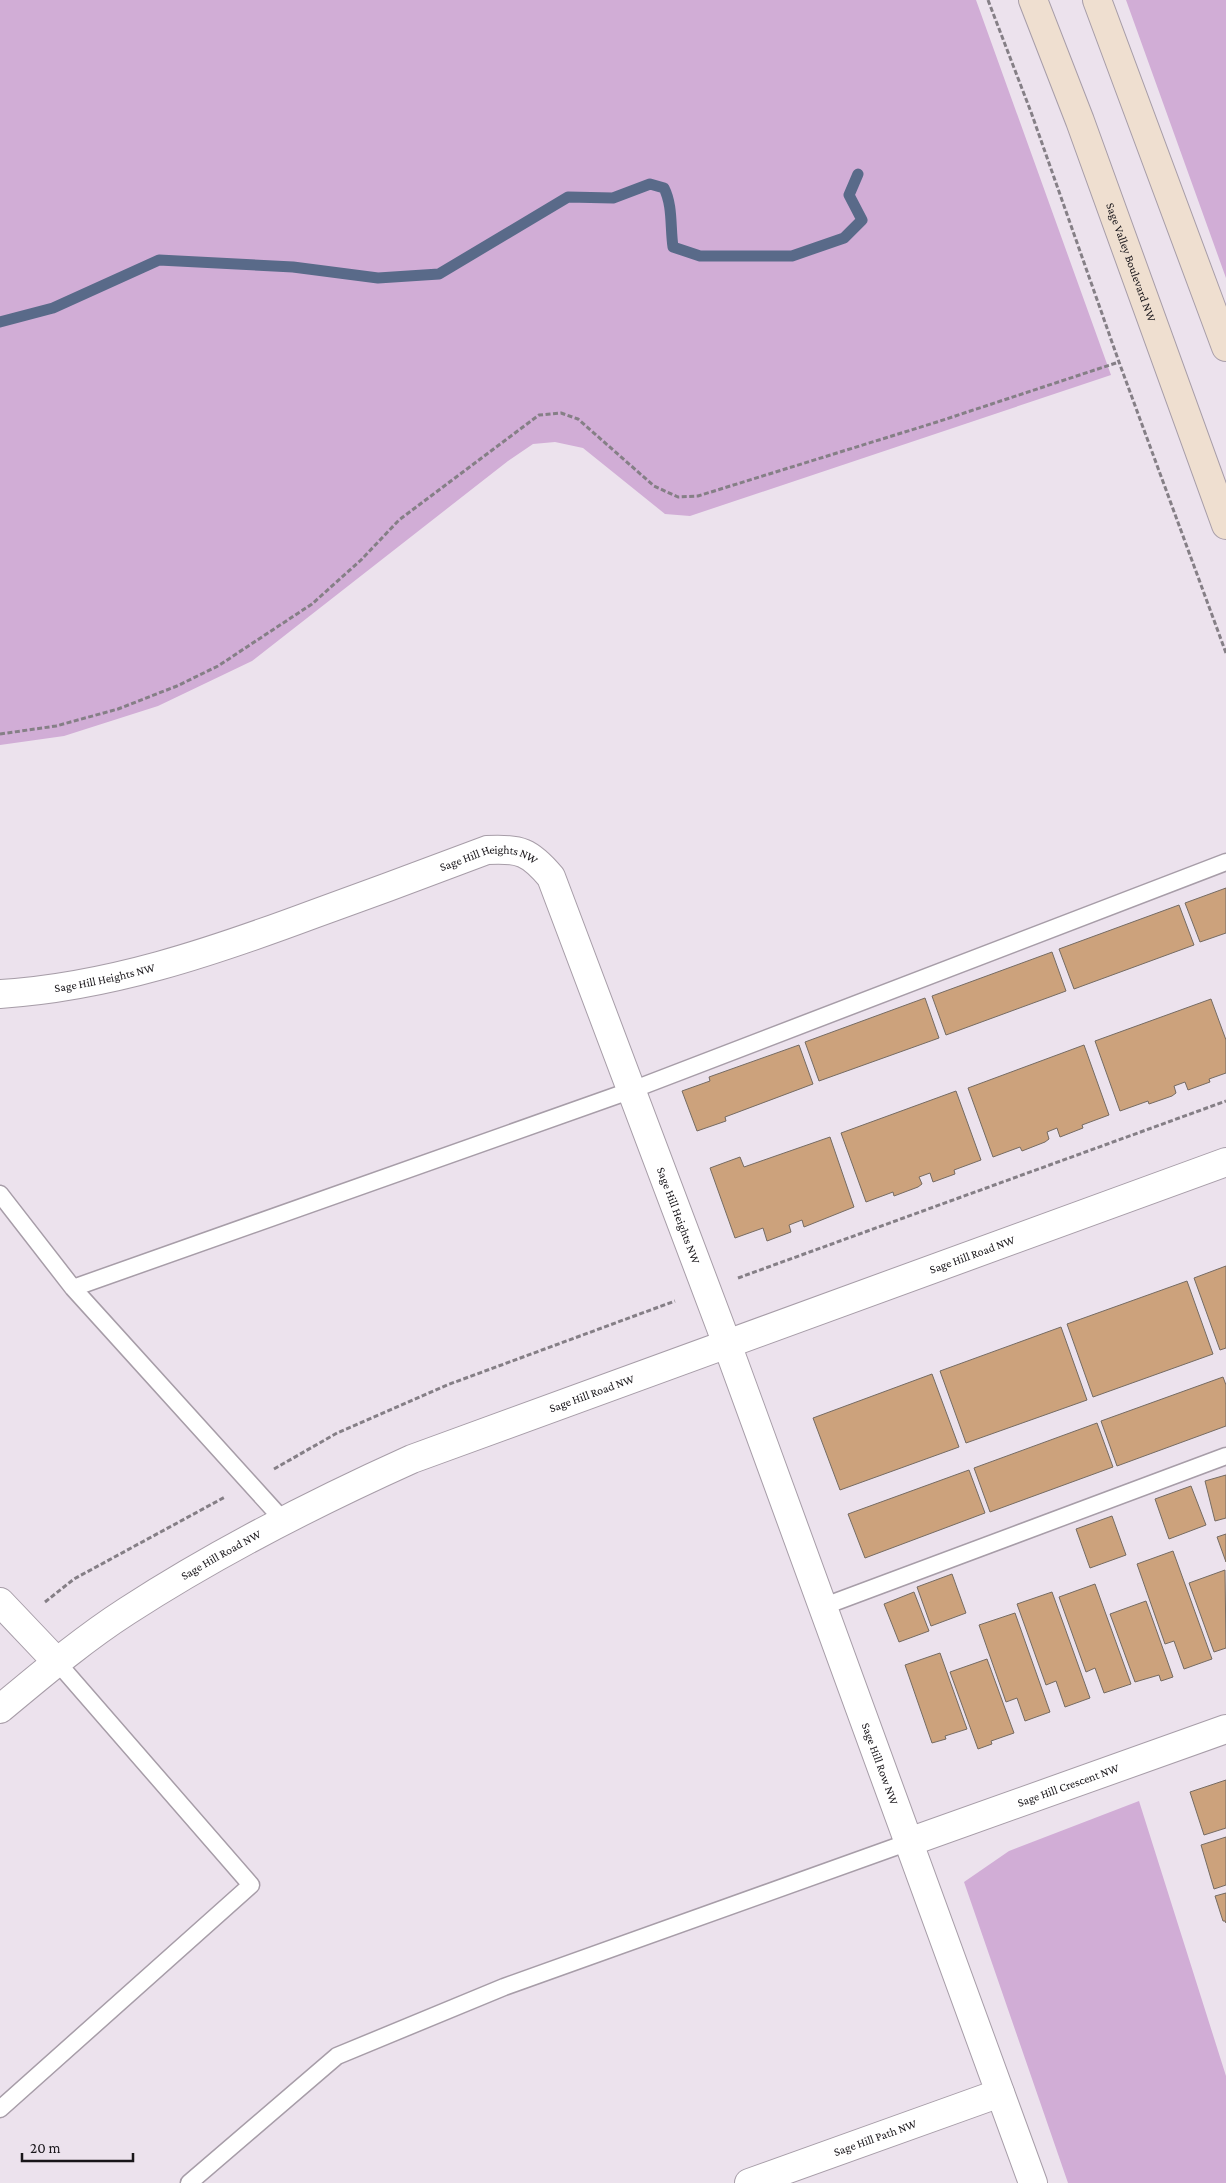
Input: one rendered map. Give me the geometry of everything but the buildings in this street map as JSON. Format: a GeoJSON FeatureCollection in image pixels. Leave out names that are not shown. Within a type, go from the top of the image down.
{"type":"FeatureCollection","features":[{"type":"Feature","properties":{"kind":"street","name":"Sage Valley Boulevard NW"},"geometry":{"type":"LineString","coordinates":[[1033,0],[1080,121],[1226,525]]}},
{"type":"Feature","properties":{"kind":"street"},"geometry":{"type":"LineString","coordinates":[[1097,0],[1226,347]]}},
{"type":"Feature","properties":{"kind":"street","name":"Sage Hill Heights NW"},"geometry":{"type":"LineString","coordinates":[[0,994],[87,984],[172,964],[218,950],[487,850],[511,849],[536,859],[552,877],[727,1344]]}},
{"type":"Feature","properties":{"kind":"street","name":"Sage Hill Road NW"},"geometry":{"type":"LineString","coordinates":[[0,1709],[57,1662],[126,1612],[230,1548],[321,1500],[412,1459],[1226,1162]]}},
{"type":"Feature","properties":{"kind":"street","name":"Sage Hill Row NW"},"geometry":{"type":"LineString","coordinates":[[727,1344],[1033,2183]]}},
{"type":"Feature","properties":{"kind":"street"},"geometry":{"type":"LineString","coordinates":[[9,1612],[57,1662]]}},
{"type":"Feature","properties":{"kind":"street","name":"Sage Hill Crescent NW"},"geometry":{"type":"LineString","coordinates":[[909,1842],[1226,1729]]}},
{"type":"Feature","properties":{"kind":"street","name":"Sage Hill Path NW"},"geometry":{"type":"LineString","coordinates":[[749,2183],[1000,2093]]}},
{"type":"Feature","properties":{"kind":"lane"},"geometry":{"type":"LineString","coordinates":[[73,1288],[632,1090],[1226,862]]}},
{"type":"Feature","properties":{"kind":"lane"},"geometry":{"type":"LineString","coordinates":[[0,1194],[73,1288],[283,1520]]}},
{"type":"Feature","properties":{"kind":"lane"},"geometry":{"type":"LineString","coordinates":[[822,1606],[1226,1456]]}},
{"type":"Feature","properties":{"kind":"lane"},"geometry":{"type":"LineString","coordinates":[[0,2109],[251,1885],[57,1662]]}},
{"type":"Feature","properties":{"kind":"lane"},"geometry":{"type":"LineString","coordinates":[[189,2183],[337,2056],[504,1987],[909,1842]]}},
{"type":"Feature","properties":{"kind":"path"},"geometry":{"type":"LineString","coordinates":[[988,0],[1062,198],[1119,362],[1226,654]]}},
{"type":"Feature","properties":{"kind":"path"},"geometry":{"type":"LineString","coordinates":[[0,734],[56,726],[118,709],[177,686],[218,666],[312,604],[361,560],[399,520],[538,415],[561,413],[578,419],[654,486],[678,497],[698,496],[937,422],[1119,362]]}},
{"type":"Feature","properties":{"kind":"path"},"geometry":{"type":"LineString","coordinates":[[9,1612],[74,1580],[337,1433],[447,1385],[1226,1101]]}},
{"type":"Feature","properties":{"kind":"shaded area"},"geometry":{"type":"Polygon","coordinates":[[[0,0],[976,0],[1111,375],[690,516],[665,514],[583,448],[555,442],[533,444],[508,461],[252,661],[158,706],[64,736],[0,745],[0,0]]]}},
{"type":"Feature","properties":{"kind":"shaded area"},"geometry":{"type":"Polygon","coordinates":[[[1126,0],[1226,0],[1226,278],[1126,0]]]}},
{"type":"Feature","properties":{"kind":"shaded area"},"geometry":{"type":"Polygon","coordinates":[[[1139,1801],[1226,2076],[1226,2183],[1068,2183],[964,1882],[1009,1851],[1139,1801]]]}},
{"type":"Feature","properties":{"kind":"waterway"},"geometry":{"type":"LineString","coordinates":[[0,322],[53,308],[159,260],[293,267],[378,278],[439,274],[568,197],[613,198],[650,184],[664,188],[667,195],[673,247],[700,256],[792,256],[844,238],[862,220],[849,195],[858,174]]}}]}
